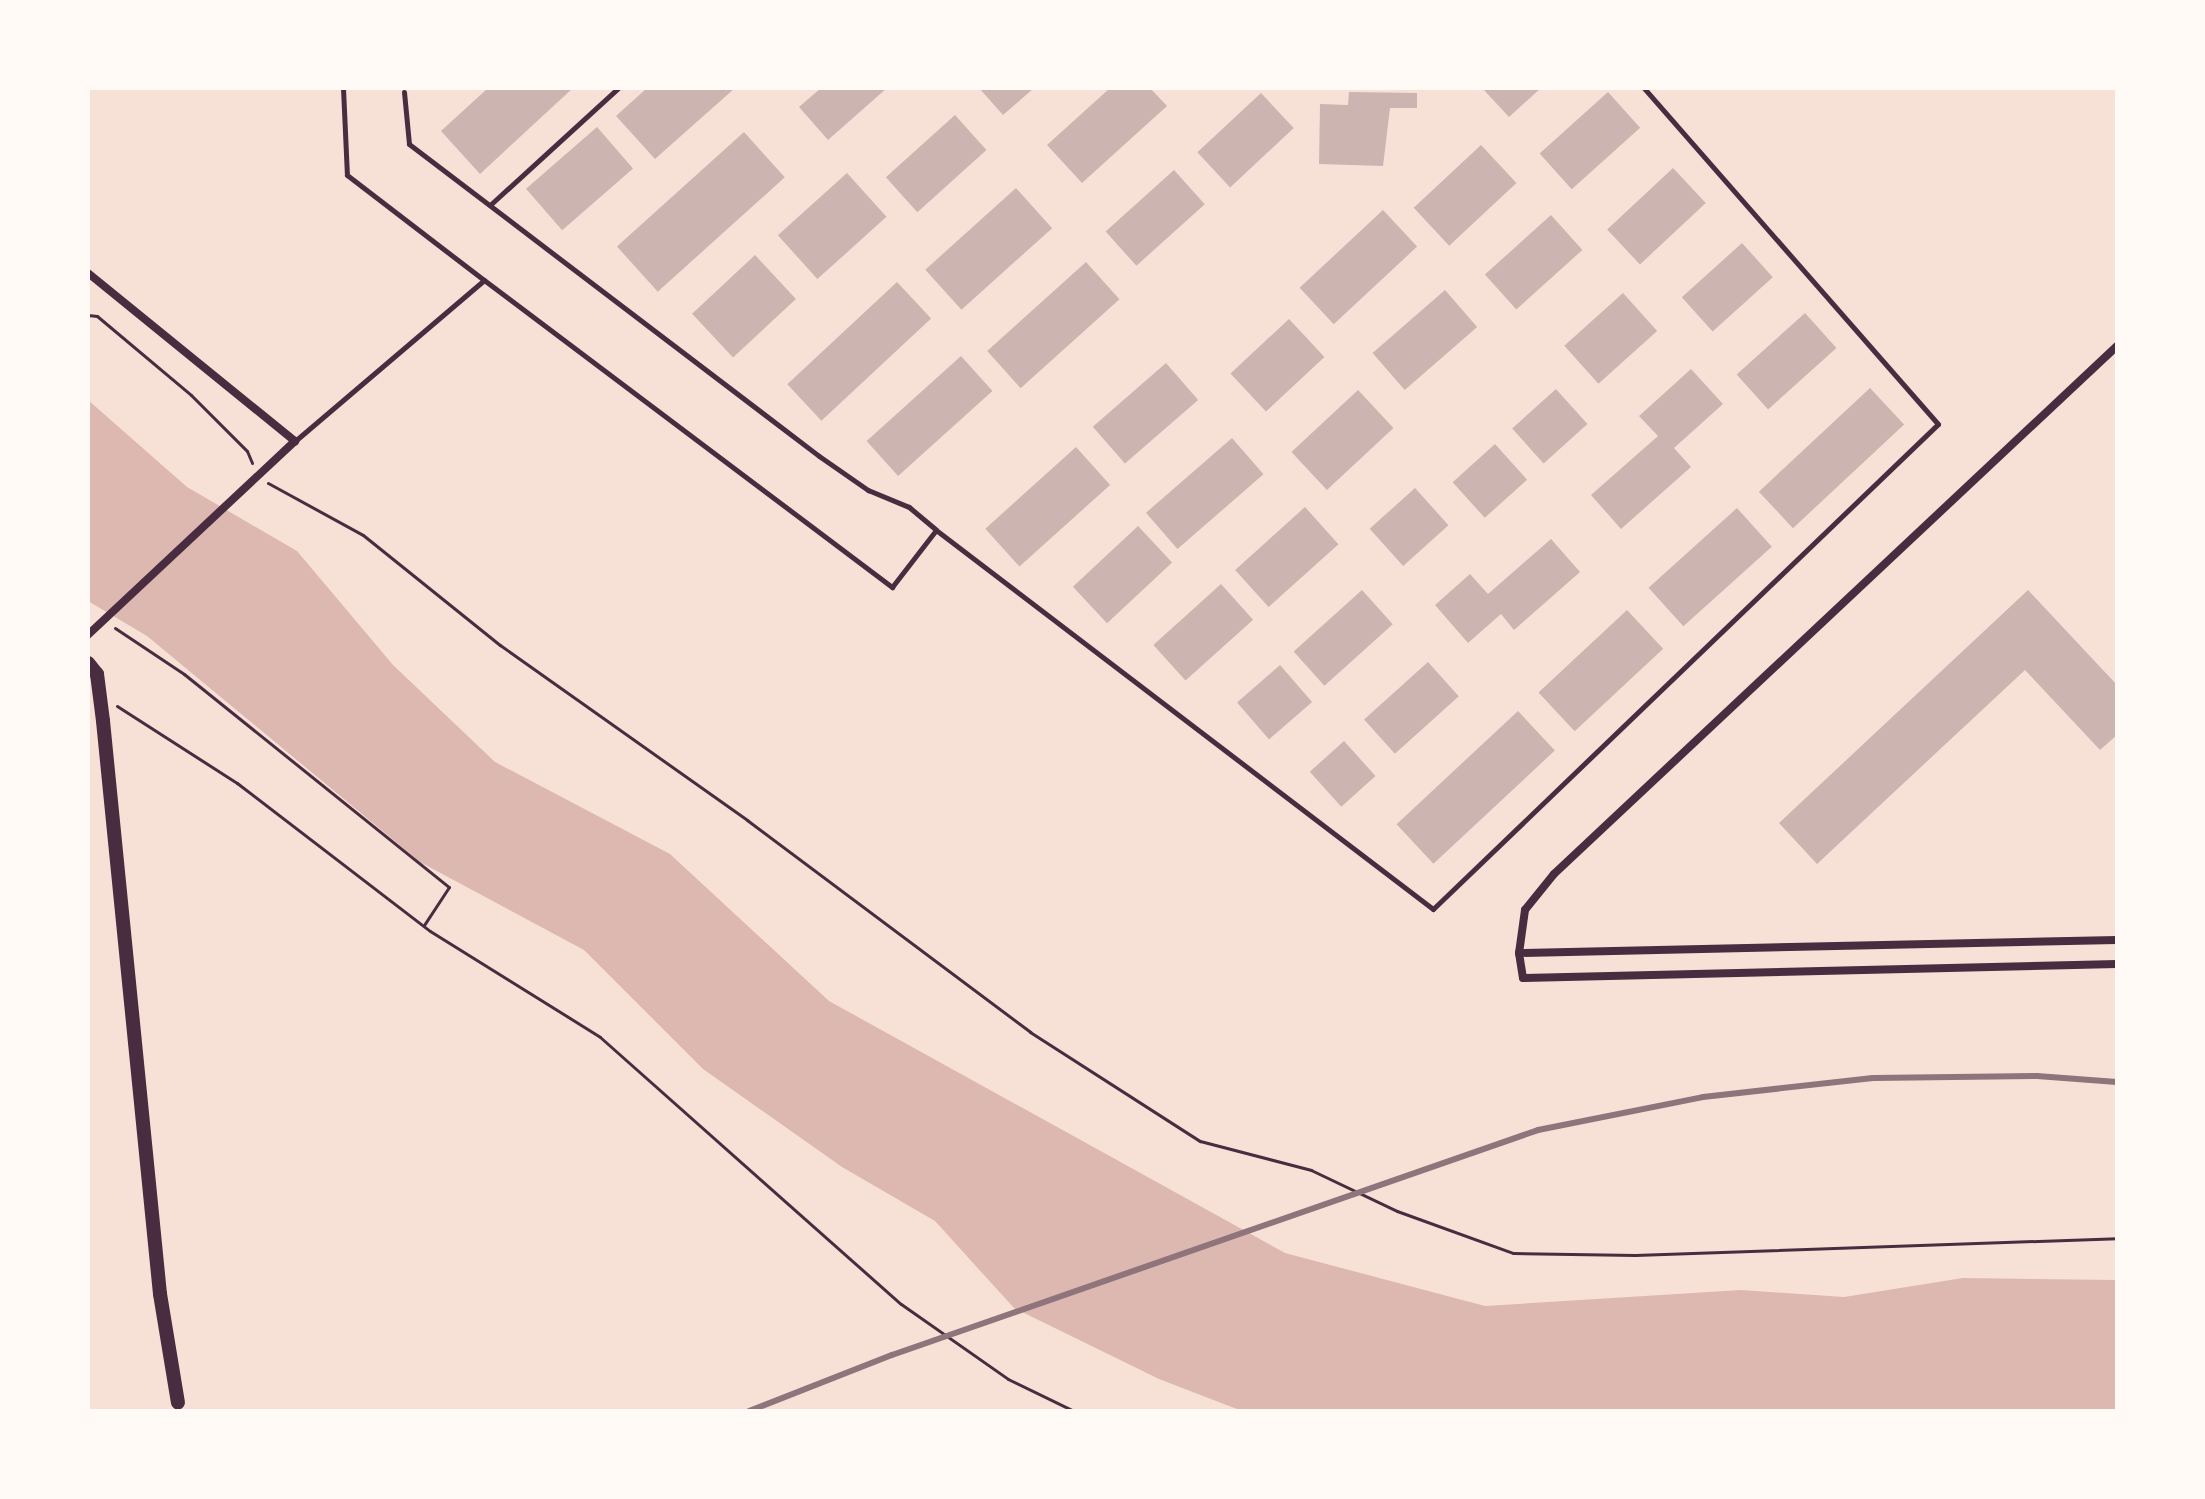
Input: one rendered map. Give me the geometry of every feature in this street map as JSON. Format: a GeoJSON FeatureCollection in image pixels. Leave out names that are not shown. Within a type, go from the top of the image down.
{"type":"FeatureCollection","features":[{"type":"Feature","properties":{"kind":"street"},"geometry":{"type":"LineString","coordinates":[[88,273],[295,441],[90,634]]}},
{"type":"Feature","properties":{"kind":"street"},"geometry":{"type":"LineString","coordinates":[[2117,346],[1554,874],[1525,910],[1519,953],[1523,978],[2117,964]]}},
{"type":"Feature","properties":{"kind":"street"},"geometry":{"type":"LineString","coordinates":[[88,663],[97,674],[160,1294],[179,1408]]}},
{"type":"Feature","properties":{"kind":"street"},"geometry":{"type":"LineString","coordinates":[[1519,953],[2117,940]]}},
{"type":"Feature","properties":{"kind":"lane"},"geometry":{"type":"LineString","coordinates":[[343,88],[347,175],[892,587],[936,530]]}},
{"type":"Feature","properties":{"kind":"lane"},"geometry":{"type":"LineString","coordinates":[[490,205],[618,88]]}},
{"type":"Feature","properties":{"kind":"lane"},"geometry":{"type":"LineString","coordinates":[[404,92],[409,144],[819,456],[868,490],[909,507],[1433,909],[1938,424],[1644,88]]}},
{"type":"Feature","properties":{"kind":"lane"},"geometry":{"type":"LineString","coordinates":[[295,441],[484,280]]}},
{"type":"Feature","properties":{"kind":"path"},"geometry":{"type":"LineString","coordinates":[[88,315],[97,316],[191,395],[247,451],[257,476],[363,535],[500,645],[747,820],[1030,1032],[1200,1141],[1311,1170],[1397,1211],[1513,1253],[1635,1255],[2117,1238]]}},
{"type":"Feature","properties":{"kind":"path"},"geometry":{"type":"LineString","coordinates":[[112,627],[184,674],[449,887],[423,926]]}},
{"type":"Feature","properties":{"kind":"path"},"geometry":{"type":"LineString","coordinates":[[99,695],[237,783],[423,926],[600,1037],[901,1304],[1008,1379],[1074,1411]]}},
{"type":"Feature","properties":{"kind":"shaded area"},"geometry":{"type":"Polygon","coordinates":[[[88,400],[187,487],[297,551],[393,665],[495,762],[670,854],[829,1001],[1285,1253],[1485,1306],[1741,1290],[1844,1297],[1963,1278],[2117,1280],[2117,1411],[1242,1411],[1159,1379],[1014,1308],[935,1221],[842,1167],[703,1069],[584,950],[420,862],[147,636],[88,601],[88,400]]]}},
{"type":"Feature","properties":{"kind":"building"},"geometry":{"type":"Polygon","coordinates":[[[488,88],[573,88],[480,174],[441,131],[488,88]]]}},
{"type":"Feature","properties":{"kind":"building"},"geometry":{"type":"Polygon","coordinates":[[[647,88],[735,88],[655,159],[616,116],[647,88]]]}},
{"type":"Feature","properties":{"kind":"building"},"geometry":{"type":"Polygon","coordinates":[[[821,88],[887,88],[828,140],[799,107],[821,88]]]}},
{"type":"Feature","properties":{"kind":"building"},"geometry":{"type":"Polygon","coordinates":[[[979,88],[1034,88],[1003,115],[979,88]]]}},
{"type":"Feature","properties":{"kind":"building"},"geometry":{"type":"Polygon","coordinates":[[[1110,88],[1150,88],[1167,106],[1082,183],[1047,145],[1110,88]]]}},
{"type":"Feature","properties":{"kind":"building"},"geometry":{"type":"Polygon","coordinates":[[[1482,88],[1541,88],[1509,117],[1482,88]]]}},
{"type":"Feature","properties":{"kind":"building"},"geometry":{"type":"Polygon","coordinates":[[[1349,92],[1417,93],[1417,108],[1390,108],[1383,166],[1319,164],[1320,104],[1348,105],[1349,92]]]}},
{"type":"Feature","properties":{"kind":"building"},"geometry":{"type":"Polygon","coordinates":[[[1608,92],[1640,128],[1572,189],[1540,154],[1608,92]]]}},
{"type":"Feature","properties":{"kind":"building"},"geometry":{"type":"Polygon","coordinates":[[[1261,93],[1294,128],[1230,187],[1197,152],[1261,93]]]}},
{"type":"Feature","properties":{"kind":"building"},"geometry":{"type":"Polygon","coordinates":[[[955,115],[986,150],[917,212],[886,177],[955,115]]]}},
{"type":"Feature","properties":{"kind":"building"},"geometry":{"type":"Polygon","coordinates":[[[597,127],[633,169],[562,230],[526,189],[597,127]]]}},
{"type":"Feature","properties":{"kind":"building"},"geometry":{"type":"Polygon","coordinates":[[[744,132],[785,177],[658,292],[617,246],[744,132]]]}},
{"type":"Feature","properties":{"kind":"building"},"geometry":{"type":"Polygon","coordinates":[[[1481,145],[1516,183],[1449,246],[1414,208],[1481,145]]]}},
{"type":"Feature","properties":{"kind":"building"},"geometry":{"type":"Polygon","coordinates":[[[1673,168],[1706,203],[1640,264],[1607,229],[1673,168]]]}},
{"type":"Feature","properties":{"kind":"building"},"geometry":{"type":"Polygon","coordinates":[[[1174,170],[1205,204],[1136,266],[1106,232],[1174,170]]]}},
{"type":"Feature","properties":{"kind":"building"},"geometry":{"type":"Polygon","coordinates":[[[847,173],[886,217],[817,279],[778,235],[847,173]]]}},
{"type":"Feature","properties":{"kind":"building"},"geometry":{"type":"Polygon","coordinates":[[[1016,188],[1052,228],[961,310],[925,270],[1016,188]]]}},
{"type":"Feature","properties":{"kind":"building"},"geometry":{"type":"Polygon","coordinates":[[[1383,210],[1417,247],[1334,324],[1300,288],[1383,210]]]}},
{"type":"Feature","properties":{"kind":"building"},"geometry":{"type":"Polygon","coordinates":[[[1551,215],[1582,250],[1516,309],[1485,275],[1551,215]]]}},
{"type":"Feature","properties":{"kind":"building"},"geometry":{"type":"Polygon","coordinates":[[[1742,243],[1773,277],[1713,331],[1682,297],[1742,243]]]}},
{"type":"Feature","properties":{"kind":"building"},"geometry":{"type":"Polygon","coordinates":[[[755,255],[796,299],[733,358],[692,314],[755,255]]]}},
{"type":"Feature","properties":{"kind":"building"},"geometry":{"type":"Polygon","coordinates":[[[1086,262],[1119,299],[1021,388],[987,351],[1086,262]]]}},
{"type":"Feature","properties":{"kind":"building"},"geometry":{"type":"Polygon","coordinates":[[[897,282],[931,319],[821,421],[787,384],[897,282]]]}},
{"type":"Feature","properties":{"kind":"building"},"geometry":{"type":"Polygon","coordinates":[[[1445,290],[1477,327],[1405,390],[1373,353],[1445,290]]]}},
{"type":"Feature","properties":{"kind":"building"},"geometry":{"type":"Polygon","coordinates":[[[1623,293],[1657,331],[1598,384],[1564,346],[1623,293]]]}},
{"type":"Feature","properties":{"kind":"building"},"geometry":{"type":"Polygon","coordinates":[[[1805,313],[1836,348],[1768,409],[1737,375],[1805,313]]]}},
{"type":"Feature","properties":{"kind":"building"},"geometry":{"type":"Polygon","coordinates":[[[1289,319],[1324,357],[1266,412],[1230,374],[1289,319]]]}},
{"type":"Feature","properties":{"kind":"building"},"geometry":{"type":"Polygon","coordinates":[[[961,356],[992,391],[898,476],[867,441],[961,356]]]}},
{"type":"Feature","properties":{"kind":"building"},"geometry":{"type":"Polygon","coordinates":[[[1166,363],[1198,400],[1125,464],[1093,427],[1166,363]]]}},
{"type":"Feature","properties":{"kind":"building"},"geometry":{"type":"Polygon","coordinates":[[[1691,369],[1723,404],[1674,448],[1691,467],[1621,529],[1591,495],[1658,436],[1639,416],[1691,369]]]}},
{"type":"Feature","properties":{"kind":"building"},"geometry":{"type":"Polygon","coordinates":[[[1870,388],[1904,425],[1793,528],[1759,492],[1870,388]]]}},
{"type":"Feature","properties":{"kind":"building"},"geometry":{"type":"Polygon","coordinates":[[[1556,389],[1587,424],[1544,463],[1512,428],[1556,389]]]}},
{"type":"Feature","properties":{"kind":"building"},"geometry":{"type":"Polygon","coordinates":[[[1358,390],[1393,428],[1327,490],[1291,452],[1358,390]]]}},
{"type":"Feature","properties":{"kind":"building"},"geometry":{"type":"Polygon","coordinates":[[[1232,438],[1263,474],[1177,549],[1146,513],[1232,438]]]}},
{"type":"Feature","properties":{"kind":"building"},"geometry":{"type":"Polygon","coordinates":[[[1495,444],[1527,480],[1485,518],[1453,482],[1495,444]]]}},
{"type":"Feature","properties":{"kind":"building"},"geometry":{"type":"Polygon","coordinates":[[[1076,447],[1110,485],[1019,567],[985,529],[1076,447]]]}},
{"type":"Feature","properties":{"kind":"building"},"geometry":{"type":"Polygon","coordinates":[[[1415,488],[1448,525],[1403,566],[1370,529],[1415,488]]]}},
{"type":"Feature","properties":{"kind":"building"},"geometry":{"type":"Polygon","coordinates":[[[1305,507],[1338,544],[1269,607],[1235,570],[1305,507]]]}},
{"type":"Feature","properties":{"kind":"building"},"geometry":{"type":"Polygon","coordinates":[[[1737,508],[1772,547],[1683,626],[1649,588],[1737,508]]]}},
{"type":"Feature","properties":{"kind":"building"},"geometry":{"type":"Polygon","coordinates":[[[1138,526],[1172,563],[1107,623],[1073,587],[1138,526]]]}},
{"type":"Feature","properties":{"kind":"building"},"geometry":{"type":"Polygon","coordinates":[[[1551,539],[1580,572],[1514,630],[1501,614],[1468,643],[1435,605],[1470,574],[1488,594],[1551,539]]]}},
{"type":"Feature","properties":{"kind":"building"},"geometry":{"type":"Polygon","coordinates":[[[1221,584],[1253,620],[1185,681],[1153,645],[1221,584]]]}},
{"type":"Feature","properties":{"kind":"building"},"geometry":{"type":"Polygon","coordinates":[[[1362,590],[1393,624],[1324,686],[1294,652],[1362,590]]]}},
{"type":"Feature","properties":{"kind":"building"},"geometry":{"type":"Polygon","coordinates":[[[2028,590],[2117,685],[2117,735],[2100,750],[2025,670],[1817,864],[1779,823],[2028,590]]]}},
{"type":"Feature","properties":{"kind":"building"},"geometry":{"type":"Polygon","coordinates":[[[1627,610],[1663,649],[1575,731],[1539,693],[1627,610]]]}},
{"type":"Feature","properties":{"kind":"building"},"geometry":{"type":"Polygon","coordinates":[[[1428,662],[1459,696],[1395,754],[1364,720],[1428,662]]]}},
{"type":"Feature","properties":{"kind":"building"},"geometry":{"type":"Polygon","coordinates":[[[1280,665],[1312,702],[1269,739],[1237,702],[1280,665]]]}},
{"type":"Feature","properties":{"kind":"building"},"geometry":{"type":"Polygon","coordinates":[[[1518,711],[1555,750],[1433,864],[1397,824],[1518,711]]]}},
{"type":"Feature","properties":{"kind":"building"},"geometry":{"type":"Polygon","coordinates":[[[1344,741],[1375,776],[1341,807],[1310,772],[1344,741]]]}},
{"type":"Feature","properties":{"kind":"railway"},"geometry":{"type":"LineString","coordinates":[[749,1411],[892,1355],[1538,1130],[1703,1097],[1873,1078],[2037,1076],[2117,1082]]}}]}
